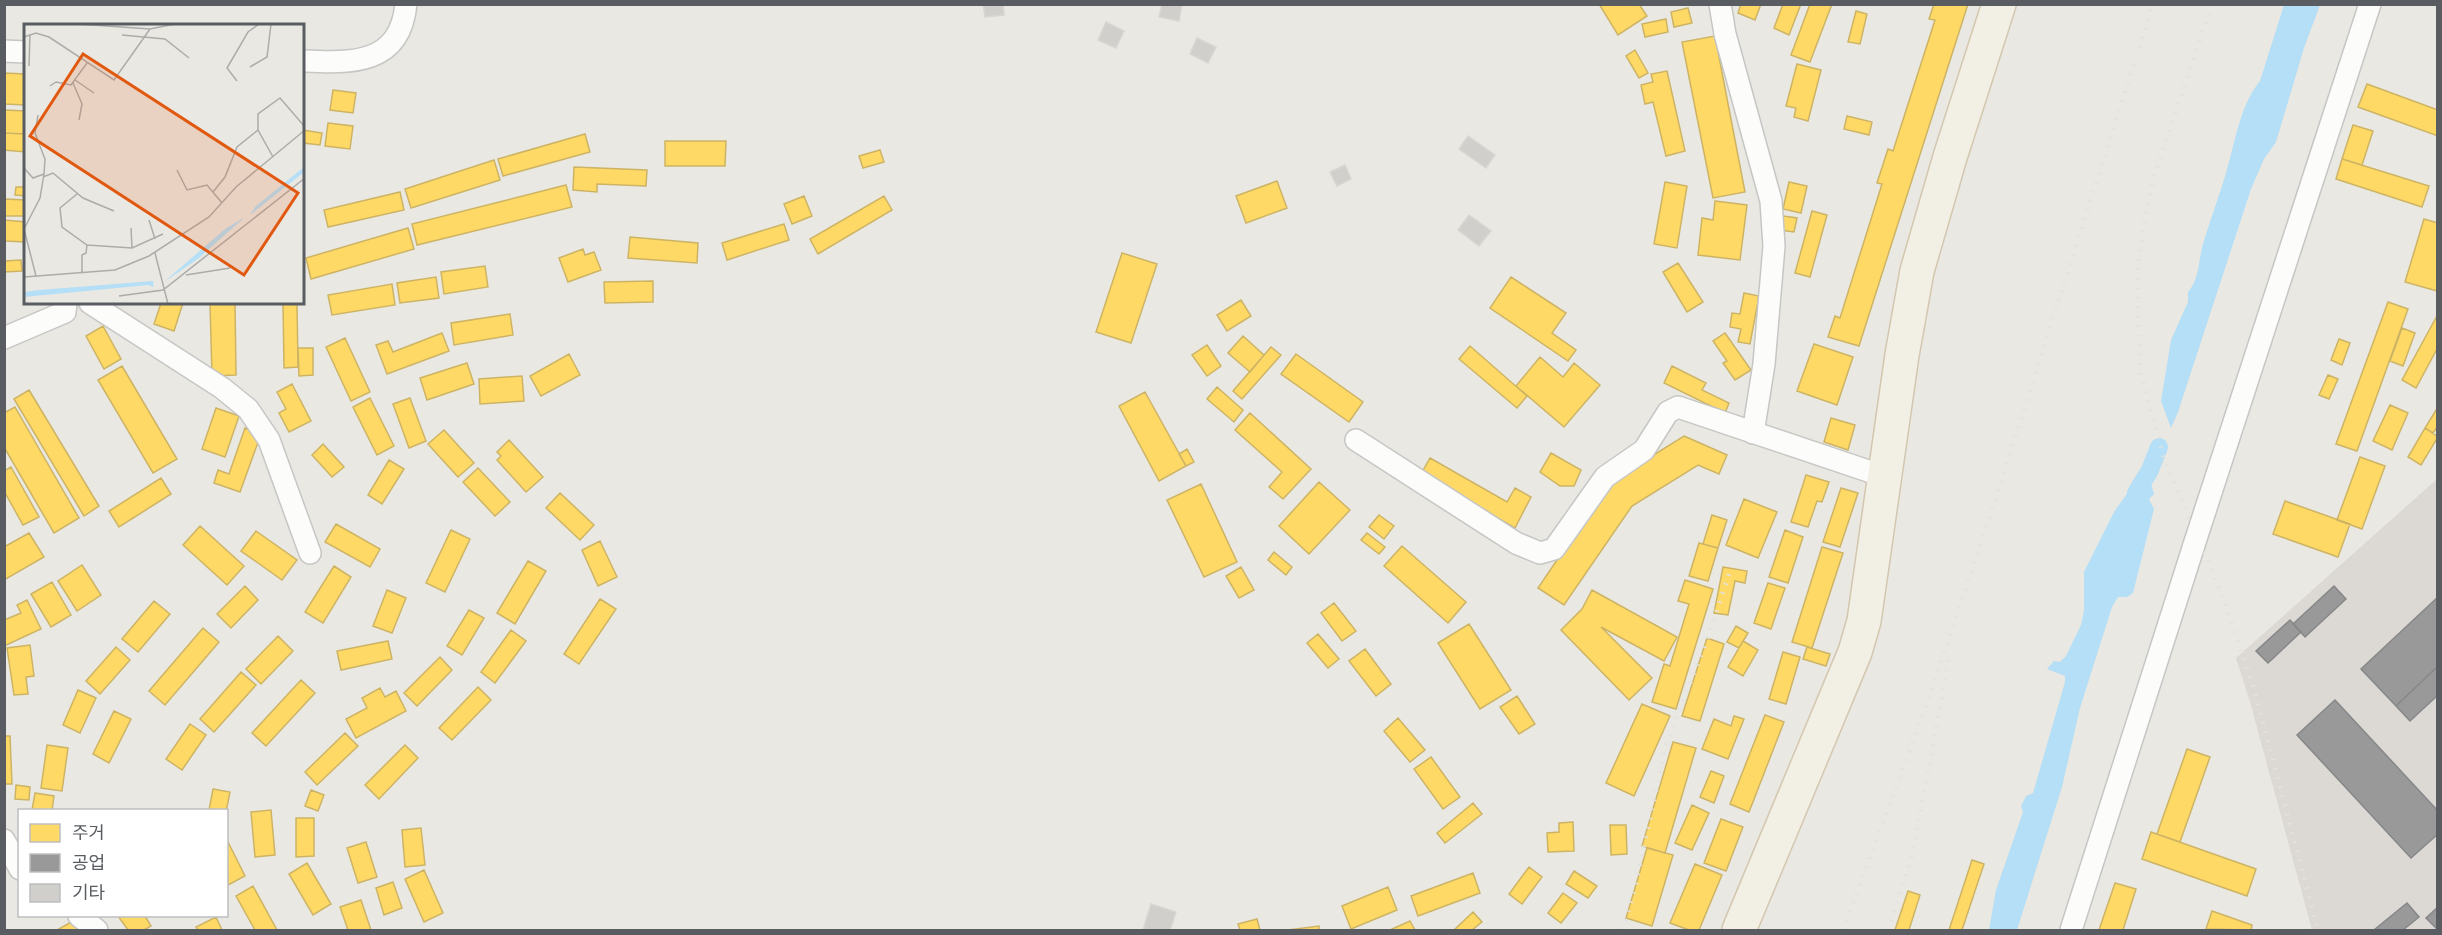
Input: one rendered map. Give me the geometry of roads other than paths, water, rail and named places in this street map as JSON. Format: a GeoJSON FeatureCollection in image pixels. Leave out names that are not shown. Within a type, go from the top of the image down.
{"type":"FeatureCollection","features":[{"type":"Feature","properties":{"kind":"main road"},"geometry":{"type":"LineString","coordinates":[[1739,930],[1855,652],[1864,621],[1903,345],[1917,271],[1950,157],[1999,4]]}},
{"type":"Feature","properties":{"kind":"street"},"geometry":{"type":"LineString","coordinates":[[304,61],[348,63],[380,52],[399,30],[404,19],[406,4]]}},
{"type":"Feature","properties":{"kind":"street"},"geometry":{"type":"LineString","coordinates":[[1720,4],[1725,34],[1771,201],[1774,246],[1764,364],[1753,434]]}},
{"type":"Feature","properties":{"kind":"street"},"geometry":{"type":"LineString","coordinates":[[2071,930],[2370,4]]}},
{"type":"Feature","properties":{"kind":"street"},"geometry":{"type":"LineString","coordinates":[[4,51],[24,52]]}},
{"type":"Feature","properties":{"kind":"street"},"geometry":{"type":"LineString","coordinates":[[4,338],[65,312],[66,304]]}},
{"type":"Feature","properties":{"kind":"street"},"geometry":{"type":"LineString","coordinates":[[92,304],[222,388],[248,409],[268,440],[310,553]]}},
{"type":"Feature","properties":{"kind":"street"},"geometry":{"type":"LineString","coordinates":[[1356,440],[1516,543],[1540,552],[1554,549],[1605,477],[1644,450],[1668,412],[1678,407],[1886,477]]}},
{"type":"Feature","properties":{"kind":"street"},"geometry":{"type":"LineString","coordinates":[[4,840],[18,865]]}},
{"type":"Feature","properties":{"kind":"street"},"geometry":{"type":"LineString","coordinates":[[81,917],[97,930]]}},
{"type":"Feature","properties":{"kind":"water"},"geometry":{"type":"Polygon","coordinates":[[[2284,5],[2320,5],[2304,48],[2276,142],[2264,159],[2251,189],[2171,428],[2161,401],[2171,340],[2188,302],[2188,292],[2197,275],[2203,244],[2243,113],[2260,81],[2284,5]]]}},
{"type":"Feature","properties":{"kind":"water"},"geometry":{"type":"Polygon","coordinates":[[[2146,467],[2154,494],[2149,499],[2154,509],[2133,593],[2127,597],[2118,597],[2112,607],[2080,708],[2062,787],[2017,930],[1989,930],[1996,890],[2023,812],[2021,806],[2026,796],[2033,793],[2065,682],[2065,676],[2047,669],[2054,661],[2060,662],[2066,656],[2081,625],[2084,611],[2084,572],[2114,512],[2146,467]]]}},
{"type":"Feature","properties":{"kind":"waterway"},"geometry":{"type":"LineString","coordinates":[[2136,493],[2150,470],[2159,447]]}},
{"type":"Feature","properties":{"kind":"railway"},"geometry":{"type":"LineString","coordinates":[[1843,930],[1929,698],[1995,501],[2153,4]]}},
{"type":"Feature","properties":{"kind":"railway"},"geometry":{"type":"LineString","coordinates":[[2212,4],[2153,179],[2144,224],[2138,266],[2141,373],[2164,459],[2222,594],[2255,692],[2318,930]]}},
{"type":"Feature","properties":{"kind":"railway"},"geometry":{"type":"LineString","coordinates":[[1623,930],[1635,888],[1666,745],[1707,640],[1730,571]]}},
{"type":"Feature","properties":{"kind":"railway"},"geometry":{"type":"LineString","coordinates":[[1888,930],[1911,861],[1949,659]]}}]}
